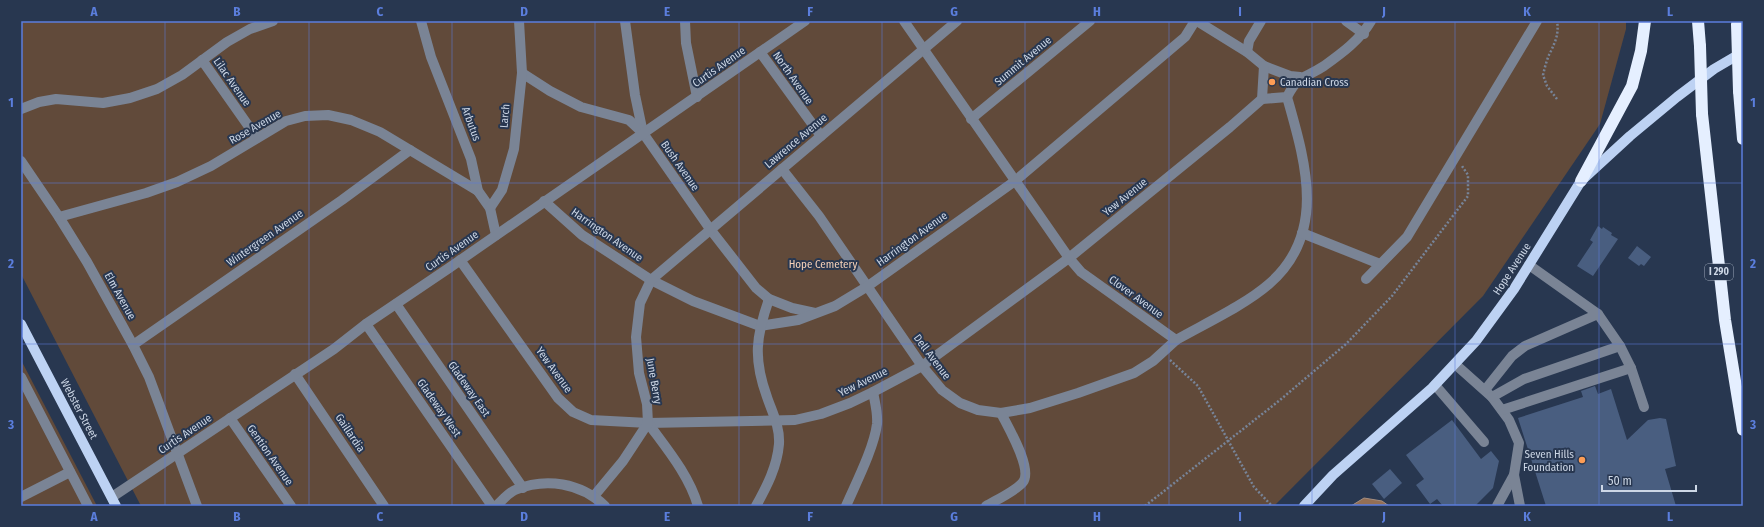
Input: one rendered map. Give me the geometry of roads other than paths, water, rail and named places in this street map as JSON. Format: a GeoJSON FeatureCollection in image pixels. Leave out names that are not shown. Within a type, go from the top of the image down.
{"type":"FeatureCollection","features":[{"type":"Feature","properties":{"kind":"highway"},"geometry":{"type":"LineString","coordinates":[[1581,181],[1632,86],[1641,51],[1645,21]]}},
{"type":"Feature","properties":{"kind":"highway","name":"I 290"},"geometry":{"type":"LineString","coordinates":[[1698,21],[1702,114],[1725,320],[1743,430]]}},
{"type":"Feature","properties":{"kind":"highway"},"geometry":{"type":"LineString","coordinates":[[1740,23],[1739,91],[1743,139]]}},
{"type":"Feature","properties":{"kind":"main road","name":"Hope Avenue"},"geometry":{"type":"LineString","coordinates":[[1304,506],[1333,475],[1435,385],[1455,364],[1496,315],[1530,265],[1581,181],[1630,136],[1677,97],[1714,69],[1743,52]]}},
{"type":"Feature","properties":{"kind":"main road","name":"Webster Street"},"geometry":{"type":"LineString","coordinates":[[21,324],[114,502]]}},
{"type":"Feature","properties":{"kind":"lane"},"geometry":{"type":"LineString","coordinates":[[21,109],[39,102],[56,99],[103,103],[130,98],[163,85],[182,75],[227,42],[250,28],[273,21]]}},
{"type":"Feature","properties":{"kind":"lane","name":"Arbutus"},"geometry":{"type":"LineString","coordinates":[[421,21],[431,57],[471,159],[478,191],[490,208],[496,235]]}},
{"type":"Feature","properties":{"kind":"lane","name":"Larch"},"geometry":{"type":"LineString","coordinates":[[490,208],[502,190],[514,149],[522,73],[519,21]]}},
{"type":"Feature","properties":{"kind":"lane","name":"Bush Avenue"},"geometry":{"type":"LineString","coordinates":[[626,21],[635,95],[643,133],[710,230],[756,288],[770,299],[792,308],[815,314]]}},
{"type":"Feature","properties":{"kind":"lane"},"geometry":{"type":"LineString","coordinates":[[685,21],[686,43],[697,97]]}},
{"type":"Feature","properties":{"kind":"lane","name":"Curtis Avenue"},"geometry":{"type":"LineString","coordinates":[[114,502],[178,453],[334,349],[366,324],[805,21]]}},
{"type":"Feature","properties":{"kind":"lane","name":"Clover Avenue"},"geometry":{"type":"LineString","coordinates":[[904,21],[1069,258],[1081,272],[1176,340]]}},
{"type":"Feature","properties":{"kind":"lane","name":"Lawrence Avenue"},"geometry":{"type":"LineString","coordinates":[[651,280],[923,48],[957,21]]}},
{"type":"Feature","properties":{"kind":"lane","name":"Summit Avenue"},"geometry":{"type":"LineString","coordinates":[[971,119],[1090,21]]}},
{"type":"Feature","properties":{"kind":"lane"},"geometry":{"type":"LineString","coordinates":[[1196,21],[1247,52],[1264,66],[1290,76],[1300,77]]}},
{"type":"Feature","properties":{"kind":"lane","name":"Harrington Avenue"},"geometry":{"type":"LineString","coordinates":[[544,201],[582,235],[651,280],[693,301],[760,326],[798,320],[836,306],[868,286],[1015,181],[1185,37],[1196,21]]}},
{"type":"Feature","properties":{"kind":"lane"},"geometry":{"type":"LineString","coordinates":[[1247,52],[1249,41],[1261,21]]}},
{"type":"Feature","properties":{"kind":"lane"},"geometry":{"type":"LineString","coordinates":[[1346,21],[1364,34]]}},
{"type":"Feature","properties":{"kind":"lane"},"geometry":{"type":"LineString","coordinates":[[1176,340],[1246,299],[1268,284],[1285,268],[1298,245],[1305,225],[1307,189],[1302,153],[1287,97],[1300,77],[1322,67],[1364,34],[1371,21]]}},
{"type":"Feature","properties":{"kind":"lane"},"geometry":{"type":"LineString","coordinates":[[1366,279],[1407,237],[1537,21]]}},
{"type":"Feature","properties":{"kind":"lane","name":"North Avenue"},"geometry":{"type":"LineString","coordinates":[[760,52],[821,136]]}},
{"type":"Feature","properties":{"kind":"lane","name":"Lilac Avenue"},"geometry":{"type":"LineString","coordinates":[[202,60],[257,138]]}},
{"type":"Feature","properties":{"kind":"lane"},"geometry":{"type":"LineString","coordinates":[[1264,66],[1262,99],[1287,97]]}},
{"type":"Feature","properties":{"kind":"lane"},"geometry":{"type":"LineString","coordinates":[[522,73],[550,91],[581,107],[629,120],[643,133]]}},
{"type":"Feature","properties":{"kind":"lane","name":"Yew Avenue"},"geometry":{"type":"LineString","coordinates":[[460,260],[558,398],[573,412],[591,420],[648,423],[777,422],[795,420],[821,414],[873,392],[922,366],[1069,258],[1230,127],[1262,99]]}},
{"type":"Feature","properties":{"kind":"lane","name":"Rose Avenue"},"geometry":{"type":"LineString","coordinates":[[59,217],[146,193],[177,182],[211,166],[286,121],[305,116],[328,115],[351,120],[380,132],[478,191]]}},
{"type":"Feature","properties":{"kind":"lane","name":"Wintergreen Avenue"},"geometry":{"type":"LineString","coordinates":[[133,345],[342,200],[410,150]]}},
{"type":"Feature","properties":{"kind":"lane","name":"Elm Avenue"},"geometry":{"type":"LineString","coordinates":[[21,161],[87,262],[133,345],[149,377],[197,506]]}},
{"type":"Feature","properties":{"kind":"lane","name":"Dell Avenue"},"geometry":{"type":"LineString","coordinates":[[782,168],[819,216],[922,366],[942,390],[960,403],[978,410],[1001,413],[1030,408],[1071,396],[1134,373],[1162,353],[1176,340]]}},
{"type":"Feature","properties":{"kind":"lane"},"geometry":{"type":"LineString","coordinates":[[1302,234],[1380,264]]}},
{"type":"Feature","properties":{"kind":"lane"},"geometry":{"type":"LineString","coordinates":[[1530,265],[1598,314],[1620,346],[1631,368],[1644,407]]}},
{"type":"Feature","properties":{"kind":"lane","name":"June Berry"},"geometry":{"type":"LineString","coordinates":[[648,423],[647,404],[639,372],[636,337],[640,302],[651,280]]}},
{"type":"Feature","properties":{"kind":"lane"},"geometry":{"type":"LineString","coordinates":[[756,506],[768,485],[775,466],[779,442],[777,422],[761,380],[757,357],[760,326],[770,299]]}},
{"type":"Feature","properties":{"kind":"lane","name":"Gladeway East"},"geometry":{"type":"LineString","coordinates":[[396,304],[523,488]]}},
{"type":"Feature","properties":{"kind":"lane"},"geometry":{"type":"LineString","coordinates":[[1488,394],[1512,356],[1525,346],[1598,314]]}},
{"type":"Feature","properties":{"kind":"lane","name":"Gladeway West"},"geometry":{"type":"LineString","coordinates":[[366,324],[492,506]]}},
{"type":"Feature","properties":{"kind":"lane"},"geometry":{"type":"LineString","coordinates":[[1488,394],[1524,379],[1620,346]]}},
{"type":"Feature","properties":{"kind":"lane"},"geometry":{"type":"LineString","coordinates":[[1455,364],[1488,394],[1509,420],[1519,443],[1514,475],[1520,506]]}},
{"type":"Feature","properties":{"kind":"lane"},"geometry":{"type":"LineString","coordinates":[[1502,410],[1631,368]]}},
{"type":"Feature","properties":{"kind":"lane","name":"Gaillardia"},"geometry":{"type":"LineString","coordinates":[[295,374],[384,506]]}},
{"type":"Feature","properties":{"kind":"lane"},"geometry":{"type":"LineString","coordinates":[[21,377],[88,506]]}},
{"type":"Feature","properties":{"kind":"lane"},"geometry":{"type":"LineString","coordinates":[[1435,385],[1484,442]]}},
{"type":"Feature","properties":{"kind":"lane"},"geometry":{"type":"LineString","coordinates":[[846,506],[873,442],[877,423],[873,392]]}},
{"type":"Feature","properties":{"kind":"lane"},"geometry":{"type":"LineString","coordinates":[[986,506],[1018,487],[1024,481],[1026,473],[1022,458],[1001,413]]}},
{"type":"Feature","properties":{"kind":"lane","name":"Gention Avenue"},"geometry":{"type":"LineString","coordinates":[[230,418],[291,506]]}},
{"type":"Feature","properties":{"kind":"lane"},"geometry":{"type":"LineString","coordinates":[[594,496],[623,461],[648,423],[680,466],[694,494],[698,506]]}},
{"type":"Feature","properties":{"kind":"lane"},"geometry":{"type":"LineString","coordinates":[[21,497],[70,472]]}},
{"type":"Feature","properties":{"kind":"lane"},"geometry":{"type":"LineString","coordinates":[[1497,506],[1514,475]]}},
{"type":"Feature","properties":{"kind":"lane"},"geometry":{"type":"LineString","coordinates":[[496,506],[514,490],[535,484],[556,483],[577,488],[594,496],[605,506]]}},
{"type":"Feature","properties":{"kind":"place","name":"Canadian Cross"},"geometry":{"type":"Point","coordinates":[1272,82]}},
{"type":"Feature","properties":{"kind":"place","name":"Seven Hills Foundation"},"geometry":{"type":"Point","coordinates":[1582,460]}},
{"type":"Feature","properties":{"kind":"park label","name":"Hope Cemetery"},"geometry":{"type":"Point","coordinates":[823,264]}}]}
